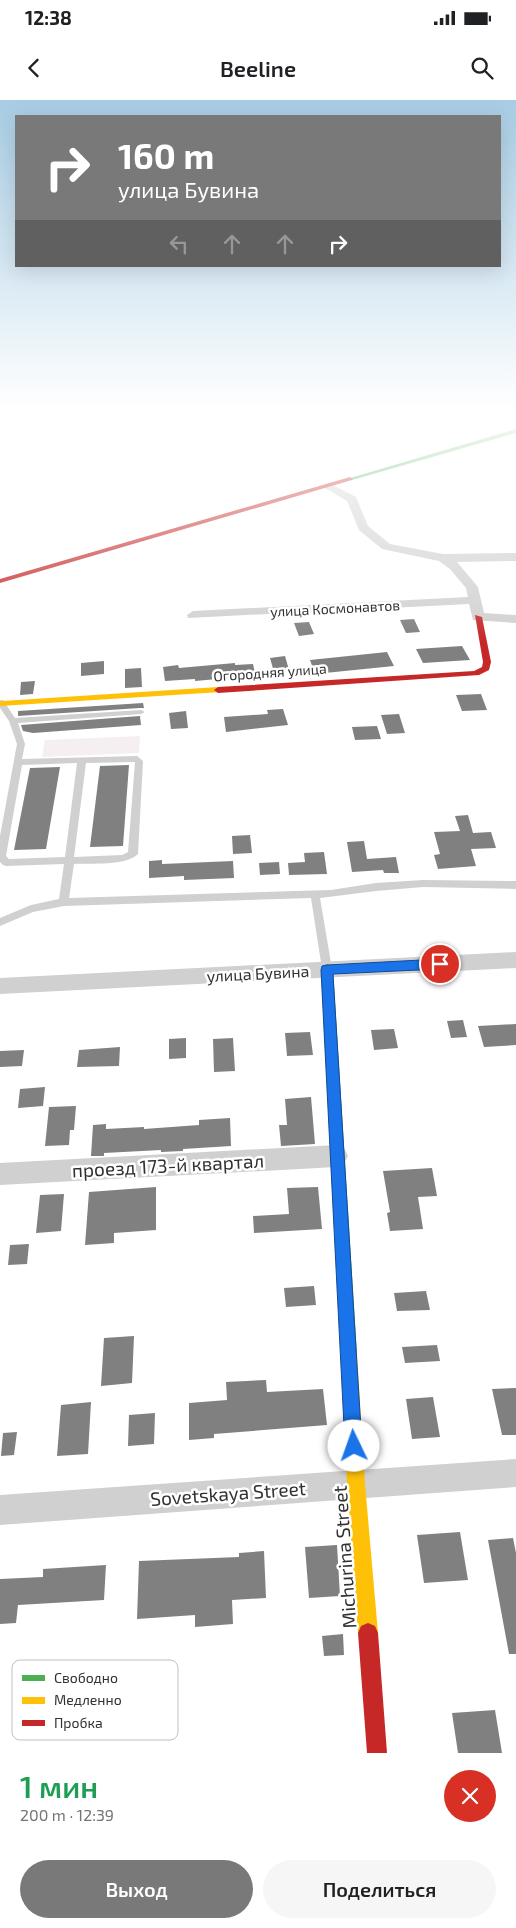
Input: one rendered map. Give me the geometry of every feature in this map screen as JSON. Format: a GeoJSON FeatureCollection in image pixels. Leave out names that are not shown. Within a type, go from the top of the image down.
{"type":"FeatureCollection","features":[{"type":"Feature","properties":{"kind":"street"},"geometry":{"type":"LineString","coordinates":[[0,581],[322,488]]}},
{"type":"Feature","properties":{"kind":"street"},"geometry":{"type":"LineString","coordinates":[[333,488],[352,499],[363,528],[386,547],[443,558],[516,557]]}},
{"type":"Feature","properties":{"kind":"street"},"geometry":{"type":"LineString","coordinates":[[443,558],[454,566],[472,587],[478,617],[516,619]]}},
{"type":"Feature","properties":{"kind":"street","name":"улица Космонавтов"},"geometry":{"type":"LineString","coordinates":[[193,615],[476,600]]}},
{"type":"Feature","properties":{"kind":"street","name":"Огородняя улица"},"geometry":{"type":"LineString","coordinates":[[1,703],[476,673],[486,668],[489,659],[481,636],[478,617]]}},
{"type":"Feature","properties":{"kind":"street","name":"улица Бувина"},"geometry":{"type":"LineString","coordinates":[[0,986],[516,960]]}},
{"type":"Feature","properties":{"kind":"street","name":"Michurina Street"},"geometry":{"type":"LineString","coordinates":[[327,970],[356,1484],[377,1753]]}},
{"type":"Feature","properties":{"kind":"street","name":"проезд 173-й квартал"},"geometry":{"type":"LineString","coordinates":[[0,1174],[336,1156]]}},
{"type":"Feature","properties":{"kind":"street","name":"Sovetskaya Street"},"geometry":{"type":"LineString","coordinates":[[0,1510],[516,1473]]}},
{"type":"Feature","properties":{"kind":"lane"},"geometry":{"type":"LineString","coordinates":[[1,703],[13,721],[21,744],[1,856],[3,860],[6,863],[123,858],[133,854],[139,761],[133,758],[18,762]]}},
{"type":"Feature","properties":{"kind":"lane"},"geometry":{"type":"LineString","coordinates":[[13,721],[141,712]]}},
{"type":"Feature","properties":{"kind":"lane"},"geometry":{"type":"LineString","coordinates":[[64,902],[82,760]]}},
{"type":"Feature","properties":{"kind":"lane"},"geometry":{"type":"LineString","coordinates":[[0,922],[31,910],[64,902],[331,894],[355,889],[462,882],[516,885]]}},
{"type":"Feature","properties":{"kind":"lane"},"geometry":{"type":"LineString","coordinates":[[315,894],[327,970]]}},
{"type":"Feature","properties":{"kind":"shaded area"},"geometry":{"type":"Polygon","coordinates":[[[140,736],[139,753],[42,757],[45,740],[140,736]]]}},
{"type":"Feature","properties":{"kind":"building"},"geometry":{"type":"Polygon","coordinates":[[[414,619],[420,632],[406,633],[400,620],[414,619]]]}},
{"type":"Feature","properties":{"kind":"building"},"geometry":{"type":"Polygon","coordinates":[[[309,622],[314,634],[299,636],[294,623],[309,622]]]}},
{"type":"Feature","properties":{"kind":"building"},"geometry":{"type":"Polygon","coordinates":[[[462,646],[470,660],[423,663],[416,649],[462,646]]]}},
{"type":"Feature","properties":{"kind":"building"},"geometry":{"type":"Polygon","coordinates":[[[387,652],[394,666],[315,674],[310,660],[387,652]]]}},
{"type":"Feature","properties":{"kind":"building"},"geometry":{"type":"Polygon","coordinates":[[[285,656],[289,670],[274,672],[270,658],[285,656]]]}},
{"type":"Feature","properties":{"kind":"building"},"geometry":{"type":"Polygon","coordinates":[[[104,661],[104,674],[81,676],[81,663],[104,661]]]}},
{"type":"Feature","properties":{"kind":"building"},"geometry":{"type":"Polygon","coordinates":[[[235,663],[235,665],[253,664],[256,678],[241,680],[240,677],[195,681],[195,679],[165,681],[163,667],[178,665],[179,668],[235,663]]]}},
{"type":"Feature","properties":{"kind":"building"},"geometry":{"type":"Polygon","coordinates":[[[141,668],[142,687],[125,688],[125,669],[141,668]]]}},
{"type":"Feature","properties":{"kind":"building"},"geometry":{"type":"Polygon","coordinates":[[[35,681],[33,694],[20,695],[21,682],[35,681]]]}},
{"type":"Feature","properties":{"kind":"building"},"geometry":{"type":"Polygon","coordinates":[[[481,694],[487,710],[462,711],[456,695],[481,694]]]}},
{"type":"Feature","properties":{"kind":"building"},"geometry":{"type":"Polygon","coordinates":[[[143,703],[144,708],[18,716],[18,711],[143,703]]]}},
{"type":"Feature","properties":{"kind":"building"},"geometry":{"type":"Polygon","coordinates":[[[283,709],[288,725],[226,732],[224,717],[268,714],[267,710],[283,709]]]}},
{"type":"Feature","properties":{"kind":"building"},"geometry":{"type":"Polygon","coordinates":[[[186,711],[188,728],[171,729],[169,713],[186,711]]]}},
{"type":"Feature","properties":{"kind":"building"},"geometry":{"type":"Polygon","coordinates":[[[399,714],[405,733],[387,734],[381,715],[399,714]]]}},
{"type":"Feature","properties":{"kind":"building"},"geometry":{"type":"Polygon","coordinates":[[[140,716],[141,725],[33,733],[23,731],[21,725],[140,716]]]}},
{"type":"Feature","properties":{"kind":"building"},"geometry":{"type":"Polygon","coordinates":[[[377,726],[381,739],[355,740],[352,727],[377,726]]]}},
{"type":"Feature","properties":{"kind":"building"},"geometry":{"type":"Polygon","coordinates":[[[129,765],[123,846],[90,847],[100,766],[129,765]]]}},
{"type":"Feature","properties":{"kind":"building"},"geometry":{"type":"Polygon","coordinates":[[[60,767],[46,849],[14,850],[30,768],[60,767]]]}},
{"type":"Feature","properties":{"kind":"building"},"geometry":{"type":"Polygon","coordinates":[[[468,815],[473,833],[491,832],[496,848],[471,849],[476,866],[438,869],[434,855],[440,854],[434,832],[460,831],[455,816],[468,815]]]}},
{"type":"Feature","properties":{"kind":"building"},"geometry":{"type":"Polygon","coordinates":[[[250,835],[252,853],[233,854],[232,836],[250,835]]]}},
{"type":"Feature","properties":{"kind":"building"},"geometry":{"type":"Polygon","coordinates":[[[364,841],[367,859],[396,857],[399,873],[384,873],[383,870],[352,872],[347,842],[364,841]]]}},
{"type":"Feature","properties":{"kind":"building"},"geometry":{"type":"Polygon","coordinates":[[[324,852],[327,874],[289,875],[288,863],[305,862],[304,853],[324,852]]]}},
{"type":"Feature","properties":{"kind":"building"},"geometry":{"type":"Polygon","coordinates":[[[162,860],[162,864],[233,861],[234,878],[184,880],[184,876],[149,878],[149,861],[162,860]]]}},
{"type":"Feature","properties":{"kind":"building"},"geometry":{"type":"Polygon","coordinates":[[[279,862],[280,874],[260,875],[259,863],[279,862]]]}},
{"type":"Feature","properties":{"kind":"building"},"geometry":{"type":"Polygon","coordinates":[[[463,1020],[467,1037],[451,1038],[447,1021],[463,1020]]]}},
{"type":"Feature","properties":{"kind":"building"},"geometry":{"type":"Polygon","coordinates":[[[516,1024],[516,1045],[484,1047],[478,1026],[516,1024]]]}},
{"type":"Feature","properties":{"kind":"building"},"geometry":{"type":"Polygon","coordinates":[[[394,1029],[398,1048],[374,1050],[371,1030],[394,1029]]]}},
{"type":"Feature","properties":{"kind":"building"},"geometry":{"type":"Polygon","coordinates":[[[310,1032],[313,1055],[287,1056],[285,1033],[310,1032]]]}},
{"type":"Feature","properties":{"kind":"building"},"geometry":{"type":"Polygon","coordinates":[[[186,1038],[186,1058],[169,1059],[169,1039],[186,1038]]]}},
{"type":"Feature","properties":{"kind":"building"},"geometry":{"type":"Polygon","coordinates":[[[233,1038],[235,1071],[214,1072],[213,1039],[233,1038]]]}},
{"type":"Feature","properties":{"kind":"building"},"geometry":{"type":"Polygon","coordinates":[[[120,1047],[119,1066],[77,1067],[79,1050],[120,1047]]]}},
{"type":"Feature","properties":{"kind":"building"},"geometry":{"type":"Polygon","coordinates":[[[24,1050],[22,1066],[0,1067],[0,1051],[24,1050]]]}},
{"type":"Feature","properties":{"kind":"building"},"geometry":{"type":"Polygon","coordinates":[[[45,1087],[43,1106],[18,1108],[20,1089],[45,1087]]]}},
{"type":"Feature","properties":{"kind":"building"},"geometry":{"type":"Polygon","coordinates":[[[311,1097],[315,1144],[281,1146],[279,1125],[287,1125],[285,1099],[311,1097]]]}},
{"type":"Feature","properties":{"kind":"building"},"geometry":{"type":"Polygon","coordinates":[[[76,1106],[74,1130],[70,1130],[69,1145],[45,1146],[49,1107],[76,1106]]]}},
{"type":"Feature","properties":{"kind":"building"},"geometry":{"type":"Polygon","coordinates":[[[230,1118],[231,1146],[183,1149],[183,1151],[161,1152],[161,1150],[104,1153],[104,1156],[91,1156],[93,1125],[106,1124],[106,1129],[144,1127],[144,1129],[199,1125],[199,1120],[230,1118]]]}},
{"type":"Feature","properties":{"kind":"building"},"geometry":{"type":"Polygon","coordinates":[[[432,1168],[437,1196],[418,1197],[423,1229],[390,1231],[387,1213],[390,1212],[383,1171],[432,1168]]]}},
{"type":"Feature","properties":{"kind":"building"},"geometry":{"type":"Polygon","coordinates":[[[156,1187],[156,1230],[114,1233],[114,1243],[85,1245],[89,1192],[156,1187]]]}},
{"type":"Feature","properties":{"kind":"building"},"geometry":{"type":"Polygon","coordinates":[[[318,1187],[322,1229],[254,1233],[253,1216],[289,1214],[287,1188],[318,1187]]]}},
{"type":"Feature","properties":{"kind":"building"},"geometry":{"type":"Polygon","coordinates":[[[64,1194],[61,1231],[36,1233],[40,1195],[64,1194]]]}},
{"type":"Feature","properties":{"kind":"building"},"geometry":{"type":"Polygon","coordinates":[[[29,1244],[27,1264],[8,1265],[10,1245],[29,1244]]]}},
{"type":"Feature","properties":{"kind":"building"},"geometry":{"type":"Polygon","coordinates":[[[314,1286],[316,1305],[286,1307],[284,1288],[314,1286]]]}},
{"type":"Feature","properties":{"kind":"building"},"geometry":{"type":"Polygon","coordinates":[[[426,1291],[430,1310],[397,1311],[394,1293],[426,1291]]]}},
{"type":"Feature","properties":{"kind":"building"},"geometry":{"type":"Polygon","coordinates":[[[134,1336],[132,1383],[101,1386],[104,1338],[134,1336]]]}},
{"type":"Feature","properties":{"kind":"building"},"geometry":{"type":"Polygon","coordinates":[[[437,1345],[440,1361],[405,1363],[402,1347],[437,1345]]]}},
{"type":"Feature","properties":{"kind":"building"},"geometry":{"type":"Polygon","coordinates":[[[266,1380],[267,1392],[323,1389],[327,1425],[214,1434],[214,1438],[189,1440],[189,1403],[227,1400],[226,1382],[266,1380]]]}},
{"type":"Feature","properties":{"kind":"building"},"geometry":{"type":"Polygon","coordinates":[[[516,1388],[516,1435],[502,1435],[492,1389],[516,1388]]]}},
{"type":"Feature","properties":{"kind":"building"},"geometry":{"type":"Polygon","coordinates":[[[433,1397],[440,1437],[412,1439],[406,1399],[433,1397]]]}},
{"type":"Feature","properties":{"kind":"building"},"geometry":{"type":"Polygon","coordinates":[[[91,1402],[88,1454],[57,1456],[61,1405],[91,1402]]]}},
{"type":"Feature","properties":{"kind":"building"},"geometry":{"type":"Polygon","coordinates":[[[155,1413],[154,1444],[128,1446],[129,1415],[155,1413]]]}},
{"type":"Feature","properties":{"kind":"building"},"geometry":{"type":"Polygon","coordinates":[[[17,1432],[14,1455],[1,1456],[3,1433],[17,1432]]]}},
{"type":"Feature","properties":{"kind":"building"},"geometry":{"type":"Polygon","coordinates":[[[460,1532],[468,1580],[424,1583],[417,1535],[460,1532]]]}},
{"type":"Feature","properties":{"kind":"building"},"geometry":{"type":"Polygon","coordinates":[[[513,1538],[516,1553],[516,1654],[509,1654],[488,1540],[513,1538]]]}},
{"type":"Feature","properties":{"kind":"building"},"geometry":{"type":"Polygon","coordinates":[[[337,1545],[340,1596],[309,1598],[305,1547],[337,1545]]]}},
{"type":"Feature","properties":{"kind":"building"},"geometry":{"type":"Polygon","coordinates":[[[264,1551],[266,1598],[232,1600],[233,1624],[195,1627],[195,1615],[137,1619],[139,1561],[239,1557],[239,1553],[264,1551]]]}},
{"type":"Feature","properties":{"kind":"building"},"geometry":{"type":"Polygon","coordinates":[[[106,1565],[104,1600],[18,1605],[16,1623],[0,1624],[0,1579],[43,1577],[43,1569],[106,1565]]]}},
{"type":"Feature","properties":{"kind":"building"},"geometry":{"type":"Polygon","coordinates":[[[343,1634],[344,1655],[324,1656],[322,1636],[343,1634]]]}},
{"type":"Feature","properties":{"kind":"building"},"geometry":{"type":"Polygon","coordinates":[[[495,1710],[502,1753],[458,1753],[452,1713],[495,1710]]]}},
{"type":"Feature","properties":{"kind":"traffic: fast"},"geometry":{"type":"LineString","coordinates":[[327,969],[349,1354]]}},
{"type":"Feature","properties":{"kind":"traffic: slow"},"geometry":{"type":"LineString","coordinates":[[2,704],[218,690]]}},
{"type":"Feature","properties":{"kind":"traffic: slow"},"geometry":{"type":"LineString","coordinates":[[349,1354],[356,1484],[368,1633]]}},
{"type":"Feature","properties":{"kind":"traffic: jam"},"geometry":{"type":"LineString","coordinates":[[0,581],[319,488]]}},
{"type":"Feature","properties":{"kind":"traffic: jam"},"geometry":{"type":"LineString","coordinates":[[218,690],[476,673],[486,668],[487,662],[478,617]]}},
{"type":"Feature","properties":{"kind":"traffic: jam"},"geometry":{"type":"LineString","coordinates":[[368,1633],[377,1753]]}},
{"type":"Feature","properties":{"kind":"route"},"geometry":{"type":"LineString","coordinates":[[354,1446],[336,1156],[327,970],[440,964]]}}]}
